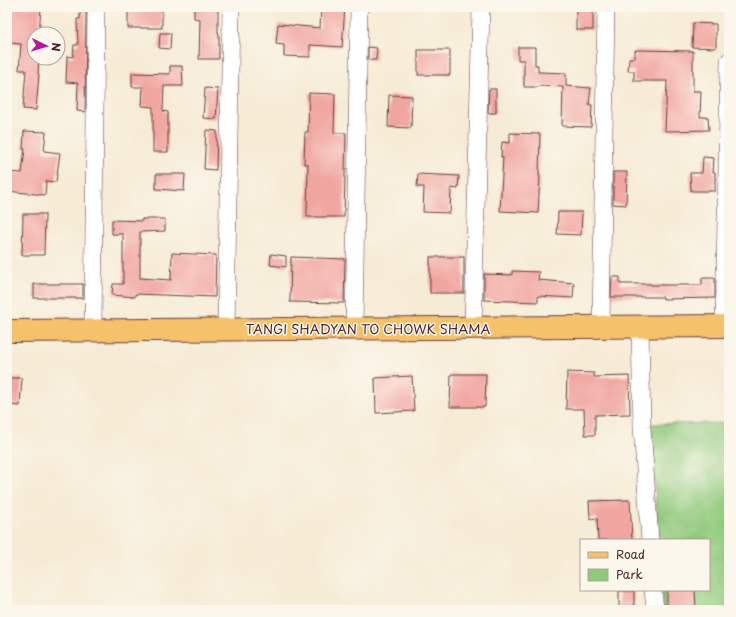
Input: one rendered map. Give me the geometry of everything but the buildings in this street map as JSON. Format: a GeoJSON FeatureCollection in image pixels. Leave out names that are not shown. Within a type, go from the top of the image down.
{"type":"FeatureCollection","features":[{"type":"Feature","properties":{"kind":"main road","name":"TANGI SHADYAN TO CHOWK SHAMA"},"geometry":{"type":"LineString","coordinates":[[7,331],[726,326]]}},
{"type":"Feature","properties":{"kind":"street"},"geometry":{"type":"LineString","coordinates":[[93,330],[96,7]]}},
{"type":"Feature","properties":{"kind":"street"},"geometry":{"type":"LineString","coordinates":[[226,329],[231,7]]}},
{"type":"Feature","properties":{"kind":"street"},"geometry":{"type":"LineString","coordinates":[[354,328],[359,7]]}},
{"type":"Feature","properties":{"kind":"street"},"geometry":{"type":"LineString","coordinates":[[473,328],[481,7]]}},
{"type":"Feature","properties":{"kind":"street"},"geometry":{"type":"LineString","coordinates":[[601,327],[606,7]]}},
{"type":"Feature","properties":{"kind":"street"},"geometry":{"type":"LineString","coordinates":[[726,326],[729,61]]}},
{"type":"Feature","properties":{"kind":"street"},"geometry":{"type":"LineString","coordinates":[[640,327],[642,427],[650,539]]}},
{"type":"Feature","properties":{"kind":"street"},"geometry":{"type":"LineString","coordinates":[[654,591],[655,610]]}},
{"type":"Feature","properties":{"kind":"green space"},"geometry":{"type":"Polygon","coordinates":[[[729,423],[729,610],[664,610],[662,591],[710,591],[710,539],[659,539],[650,424],[729,423]]]}}]}
